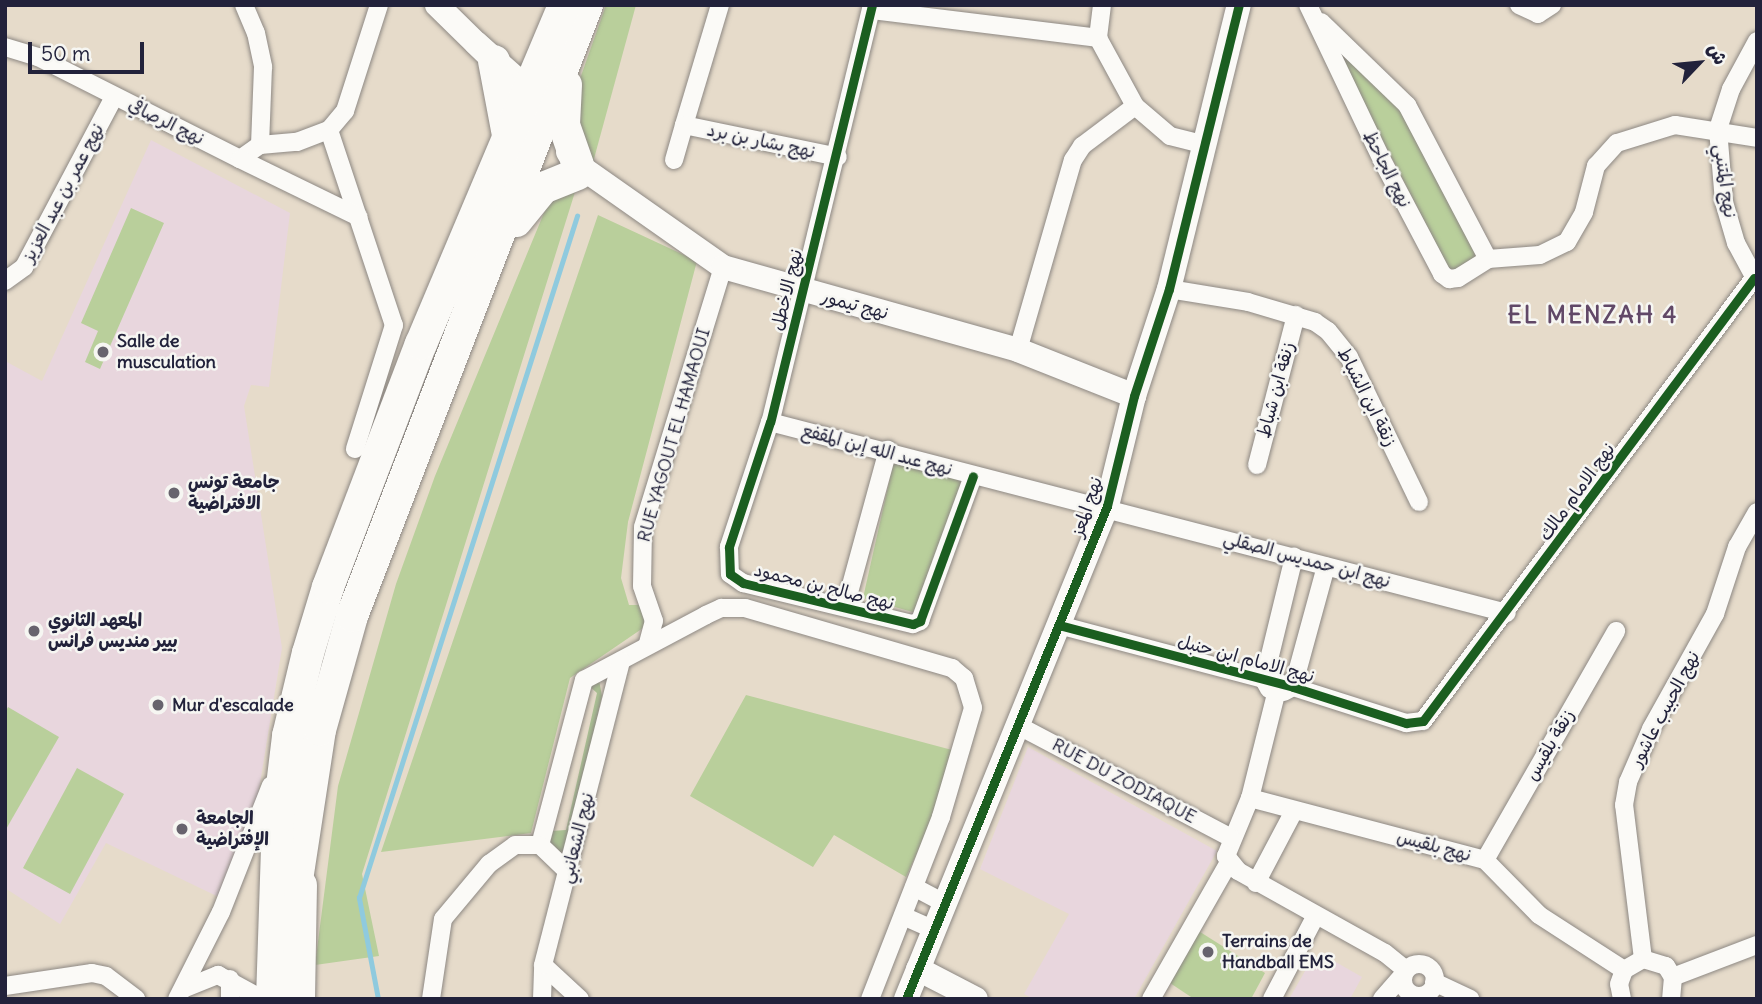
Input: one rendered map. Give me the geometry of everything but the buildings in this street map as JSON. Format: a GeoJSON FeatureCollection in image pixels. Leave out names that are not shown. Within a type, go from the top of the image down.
{"type":"FeatureCollection","features":[{"type":"Feature","properties":{"kind":"highway"},"geometry":{"type":"LineString","coordinates":[[527,119],[506,103],[489,54],[524,59],[565,21],[587,5]]}},
{"type":"Feature","properties":{"kind":"highway"},"geometry":{"type":"LineString","coordinates":[[299,999],[288,736],[328,587],[421,344],[527,119],[565,21]]}},
{"type":"Feature","properties":{"kind":"highway"},"geometry":{"type":"LineString","coordinates":[[491,260],[537,192],[584,172],[564,125],[565,21]]}},
{"type":"Feature","properties":{"kind":"highway"},"geometry":{"type":"LineString","coordinates":[[262,999],[291,816],[320,730],[352,616],[491,260],[527,119]]}},
{"type":"Feature","properties":{"kind":"highway"},"geometry":{"type":"LineString","coordinates":[[466,322],[472,291],[525,142],[527,119]]}},
{"type":"Feature","properties":{"kind":"highway"},"geometry":{"type":"LineString","coordinates":[[271,999],[291,816]]}},
{"type":"Feature","properties":{"kind":"highway"},"geometry":{"type":"LineString","coordinates":[[290,999],[291,816]]}},
{"type":"Feature","properties":{"kind":"street"},"geometry":{"type":"LineString","coordinates":[[244,5],[256,33],[263,67],[260,145]]}},
{"type":"Feature","properties":{"kind":"street"},"geometry":{"type":"LineString","coordinates":[[240,159],[260,145],[297,142],[329,130],[345,111],[379,5]]}},
{"type":"Feature","properties":{"kind":"street","name":"نهج تيمور"},"geometry":{"type":"LineString","coordinates":[[437,5],[489,54],[527,119],[584,172],[723,267],[1018,350],[1134,396]]}},
{"type":"Feature","properties":{"kind":"street","name":"نهج بشار بن برد"},"geometry":{"type":"LineString","coordinates":[[720,5],[684,125],[838,157]]}},
{"type":"Feature","properties":{"kind":"street"},"geometry":{"type":"LineString","coordinates":[[1102,5],[1098,38],[1136,106],[1170,135],[1205,145]]}},
{"type":"Feature","properties":{"kind":"street","name":"نهج المعز"},"geometry":{"type":"LineString","coordinates":[[906,999],[1107,506],[1134,396],[1169,289],[1240,5]]}},
{"type":"Feature","properties":{"kind":"street"},"geometry":{"type":"LineString","coordinates":[[1519,5],[1538,14],[1552,5]]}},
{"type":"Feature","properties":{"kind":"street"},"geometry":{"type":"LineString","coordinates":[[872,7],[1098,38]]}},
{"type":"Feature","properties":{"kind":"street","name":"نهج الاخطل"},"geometry":{"type":"LineString","coordinates":[[735,579],[727,561],[729,547],[770,422],[838,157],[872,7]]}},
{"type":"Feature","properties":{"kind":"street","name":"نهج الجاحظ"},"geometry":{"type":"LineString","coordinates":[[1310,10],[1442,274],[1458,278],[1488,259],[1540,255],[1567,242],[1584,212],[1596,166],[1617,142],[1675,125],[1718,129],[1757,138]]}},
{"type":"Feature","properties":{"kind":"street","name":"نهج الجاحظ"},"geometry":{"type":"LineString","coordinates":[[1310,10],[1407,104],[1488,259]]}},
{"type":"Feature","properties":{"kind":"street","name":"نهج المتنبي"},"geometry":{"type":"LineString","coordinates":[[1755,280],[1736,243],[1724,202],[1718,129],[1731,89],[1757,41]]}},
{"type":"Feature","properties":{"kind":"street","name":"نهج الرصافي"},"geometry":{"type":"LineString","coordinates":[[5,47],[38,57],[359,217]]}},
{"type":"Feature","properties":{"kind":"street","name":"نهج عمر بن عبد العزيز"},"geometry":{"type":"LineString","coordinates":[[5,281],[24,267],[114,97]]}},
{"type":"Feature","properties":{"kind":"street"},"geometry":{"type":"LineString","coordinates":[[1018,350],[1073,160],[1082,146],[1136,106]]}},
{"type":"Feature","properties":{"kind":"street"},"geometry":{"type":"LineString","coordinates":[[674,160],[684,125]]}},
{"type":"Feature","properties":{"kind":"street"},"geometry":{"type":"LineString","coordinates":[[329,130],[394,325],[355,449]]}},
{"type":"Feature","properties":{"kind":"street","name":"RUE YAGOUT EL HAMAOUI"},"geometry":{"type":"LineString","coordinates":[[648,643],[654,621],[642,586],[643,527],[723,267]]}},
{"type":"Feature","properties":{"kind":"street","name":"نهج الامام مالك"},"geometry":{"type":"LineString","coordinates":[[1423,721],[1507,613],[1755,280]]}},
{"type":"Feature","properties":{"kind":"street","name":"زنقة ابن الشباط"},"geometry":{"type":"LineString","coordinates":[[1169,289],[1296,316],[1315,322],[1341,342],[1419,502]]}},
{"type":"Feature","properties":{"kind":"street","name":"زنقة ابن شباط"},"geometry":{"type":"LineString","coordinates":[[1257,465],[1296,316]]}},
{"type":"Feature","properties":{"kind":"street","name":"نهج عبد الله إبن المقفع"},"geometry":{"type":"LineString","coordinates":[[770,422],[888,450],[973,476],[1107,506]]}},
{"type":"Feature","properties":{"kind":"street"},"geometry":{"type":"LineString","coordinates":[[845,607],[888,450]]}},
{"type":"Feature","properties":{"kind":"street","name":"نهج صالح بن محمود"},"geometry":{"type":"LineString","coordinates":[[735,579],[899,621],[920,621],[973,476]]}},
{"type":"Feature","properties":{"kind":"street","name":"نهج ابن حمديس الصقلي"},"geometry":{"type":"LineString","coordinates":[[1107,506],[1507,613]]}},
{"type":"Feature","properties":{"kind":"street","name":"نهج الحبيب عاشور"},"geometry":{"type":"LineString","coordinates":[[1643,959],[1624,805],[1628,782],[1650,729],[1715,614],[1737,547],[1757,512]]}},
{"type":"Feature","properties":{"kind":"street"},"geometry":{"type":"LineString","coordinates":[[1275,698],[1264,680],[1294,557]]}},
{"type":"Feature","properties":{"kind":"street"},"geometry":{"type":"LineString","coordinates":[[1326,566],[1293,687],[1275,698],[1250,798],[1226,847],[1229,862],[1256,883],[1385,953],[1405,972],[1411,993],[1431,991],[1470,999]]}},
{"type":"Feature","properties":{"kind":"street"},"geometry":{"type":"LineString","coordinates":[[540,845],[582,685],[597,670],[621,661],[648,643],[721,608],[745,608],[952,668],[964,678],[973,708],[941,817],[870,999]]}},
{"type":"Feature","properties":{"kind":"street","name":"نهج الامام ابن حنبل"},"geometry":{"type":"LineString","coordinates":[[1059,625],[1293,687],[1406,723],[1423,721]]}},
{"type":"Feature","properties":{"kind":"street","name":"زنقة بلقيس"},"geometry":{"type":"LineString","coordinates":[[1485,860],[1616,631]]}},
{"type":"Feature","properties":{"kind":"street","name":"نهج الشعانبي"},"geometry":{"type":"LineString","coordinates":[[542,999],[543,965],[621,661]]}},
{"type":"Feature","properties":{"kind":"street","name":"RUE DU ZODIAQUE"},"geometry":{"type":"LineString","coordinates":[[1017,725],[1231,838]]}},
{"type":"Feature","properties":{"kind":"street"},"geometry":{"type":"LineString","coordinates":[[180,994],[253,836],[288,736]]}},
{"type":"Feature","properties":{"kind":"street","name":"نهج بلقيس"},"geometry":{"type":"LineString","coordinates":[[1250,798],[1485,860],[1539,915],[1625,970]]}},
{"type":"Feature","properties":{"kind":"street"},"geometry":{"type":"LineString","coordinates":[[1256,883],[1294,811]]}},
{"type":"Feature","properties":{"kind":"street"},"geometry":{"type":"LineString","coordinates":[[431,999],[437,942],[447,911],[479,874],[515,845],[540,845],[568,872]]}},
{"type":"Feature","properties":{"kind":"street"},"geometry":{"type":"LineString","coordinates":[[1150,999],[1229,862]]}},
{"type":"Feature","properties":{"kind":"street"},"geometry":{"type":"LineString","coordinates":[[914,887],[944,903]]}},
{"type":"Feature","properties":{"kind":"street"},"geometry":{"type":"LineString","coordinates":[[903,916],[934,930]]}},
{"type":"Feature","properties":{"kind":"street"},"geometry":{"type":"LineString","coordinates":[[1272,999],[1315,917]]}},
{"type":"Feature","properties":{"kind":"street"},"geometry":{"type":"LineString","coordinates":[[1673,977],[1757,945]]}},
{"type":"Feature","properties":{"kind":"street"},"geometry":{"type":"LineString","coordinates":[[1622,999],[1619,984],[1625,970],[1643,959],[1656,960],[1673,977]]}},
{"type":"Feature","properties":{"kind":"street"},"geometry":{"type":"LineString","coordinates":[[1382,999],[1415,964],[1427,966],[1431,991]]}},
{"type":"Feature","properties":{"kind":"street"},"geometry":{"type":"LineString","coordinates":[[543,965],[580,999]]}},
{"type":"Feature","properties":{"kind":"street"},"geometry":{"type":"LineString","coordinates":[[918,970],[976,999]]}},
{"type":"Feature","properties":{"kind":"street"},"geometry":{"type":"LineString","coordinates":[[5,986],[92,973],[112,979],[136,999]]}},
{"type":"Feature","properties":{"kind":"street"},"geometry":{"type":"LineString","coordinates":[[180,994],[209,975],[230,979],[262,999]]}},
{"type":"Feature","properties":{"kind":"street"},"geometry":{"type":"LineString","coordinates":[[1671,999],[1673,977]]}},
{"type":"Feature","properties":{"kind":"street"},"geometry":{"type":"LineString","coordinates":[[230,979],[230,999]]}},
{"type":"Feature","properties":{"kind":"shaded area","name":"جامعة تونس الافتراضية"},"geometry":{"type":"Polygon","coordinates":[[[151,140],[290,213],[269,387],[251,385],[244,406],[282,648],[255,814],[225,900],[106,843],[60,924],[5,888],[5,361],[42,381],[151,140]]]}},
{"type":"Feature","properties":{"kind":"shaded area"},"geometry":{"type":"Polygon","coordinates":[[[1028,747],[1217,851],[1134,999],[1033,999],[1024,994],[1069,914],[980,869],[1028,747]]]}},
{"type":"Feature","properties":{"kind":"shaded area"},"geometry":{"type":"Polygon","coordinates":[[[1327,957],[1362,977],[1350,999],[1289,999],[1312,959],[1322,965],[1327,957]]]}},
{"type":"Feature","properties":{"kind":"green space"},"geometry":{"type":"Polygon","coordinates":[[[606,5],[636,5],[592,166],[570,107],[606,5]]]}},
{"type":"Feature","properties":{"kind":"green space"},"geometry":{"type":"Polygon","coordinates":[[[1329,36],[1404,105],[1476,247],[1474,262],[1457,271],[1449,269],[1329,36]]]}},
{"type":"Feature","properties":{"kind":"green space"},"geometry":{"type":"Polygon","coordinates":[[[575,192],[362,874],[379,956],[315,965],[338,786],[396,584],[435,476],[546,208],[558,196],[575,192]]]}},
{"type":"Feature","properties":{"kind":"green space"},"geometry":{"type":"Polygon","coordinates":[[[131,208],[164,223],[100,369],[85,362],[98,331],[81,323],[131,208]]]}},
{"type":"Feature","properties":{"kind":"green space"},"geometry":{"type":"Polygon","coordinates":[[[598,215],[697,261],[628,522],[621,578],[629,605],[640,605],[646,613],[646,626],[570,678],[531,833],[381,852],[598,215]]]}},
{"type":"Feature","properties":{"kind":"green space"},"geometry":{"type":"Polygon","coordinates":[[[894,460],[965,478],[916,613],[863,598],[894,460]]]}},
{"type":"Feature","properties":{"kind":"green space"},"geometry":{"type":"Polygon","coordinates":[[[599,680],[602,696],[569,844],[562,852],[554,851],[549,845],[551,831],[566,830],[597,693],[587,684],[599,680]]]}},
{"type":"Feature","properties":{"kind":"green space"},"geometry":{"type":"Polygon","coordinates":[[[746,695],[952,750],[936,811],[906,877],[834,835],[813,867],[690,796],[746,695]]]}},
{"type":"Feature","properties":{"kind":"green space"},"geometry":{"type":"Polygon","coordinates":[[[8,707],[59,737],[5,831],[5,713],[8,707]]]}},
{"type":"Feature","properties":{"kind":"green space"},"geometry":{"type":"Polygon","coordinates":[[[77,768],[124,794],[70,894],[23,868],[77,768]]]}},
{"type":"Feature","properties":{"kind":"green space","name":"Terrains de Handball EMS"},"geometry":{"type":"Polygon","coordinates":[[[1197,930],[1265,973],[1251,999],[1194,999],[1167,981],[1197,930]]]}},
{"type":"Feature","properties":{"kind":"waterway"},"geometry":{"type":"LineString","coordinates":[[378,999],[359,898],[577,216]]}},
{"type":"Feature","properties":{"kind":"cycle path"},"geometry":{"type":"LineString","coordinates":[[872,5],[770,422],[729,547],[730,574],[743,583],[913,624],[920,621],[973,476]]}},
{"type":"Feature","properties":{"kind":"cycle path"},"geometry":{"type":"LineString","coordinates":[[906,999],[1107,506],[1134,396],[1169,289],[1239,5]]}},
{"type":"Feature","properties":{"kind":"cycle path"},"geometry":{"type":"LineString","coordinates":[[1059,625],[1293,687],[1406,723],[1423,721],[1754,278]]}},
{"type":"Feature","properties":{"kind":"place","name":"Salle de musculation"},"geometry":{"type":"Point","coordinates":[103,352]}},
{"type":"Feature","properties":{"kind":"place","name":"جامعة تونس الافتراضية"},"geometry":{"type":"Point","coordinates":[174,493]}},
{"type":"Feature","properties":{"kind":"place","name":"المعهد الثانوي بيير منديس فرانس"},"geometry":{"type":"Point","coordinates":[34,631]}},
{"type":"Feature","properties":{"kind":"place","name":"Mur d'escalade"},"geometry":{"type":"Point","coordinates":[158,705]}},
{"type":"Feature","properties":{"kind":"place","name":"الجامعة الإفتراضية"},"geometry":{"type":"Point","coordinates":[182,829]}},
{"type":"Feature","properties":{"kind":"place","name":"Terrains de Handball EMS"},"geometry":{"type":"Point","coordinates":[1208,952]}},
{"type":"Feature","properties":{"kind":"district","name":"EL MENZAH 4"},"geometry":{"type":"Point","coordinates":[1593,315]}}]}
